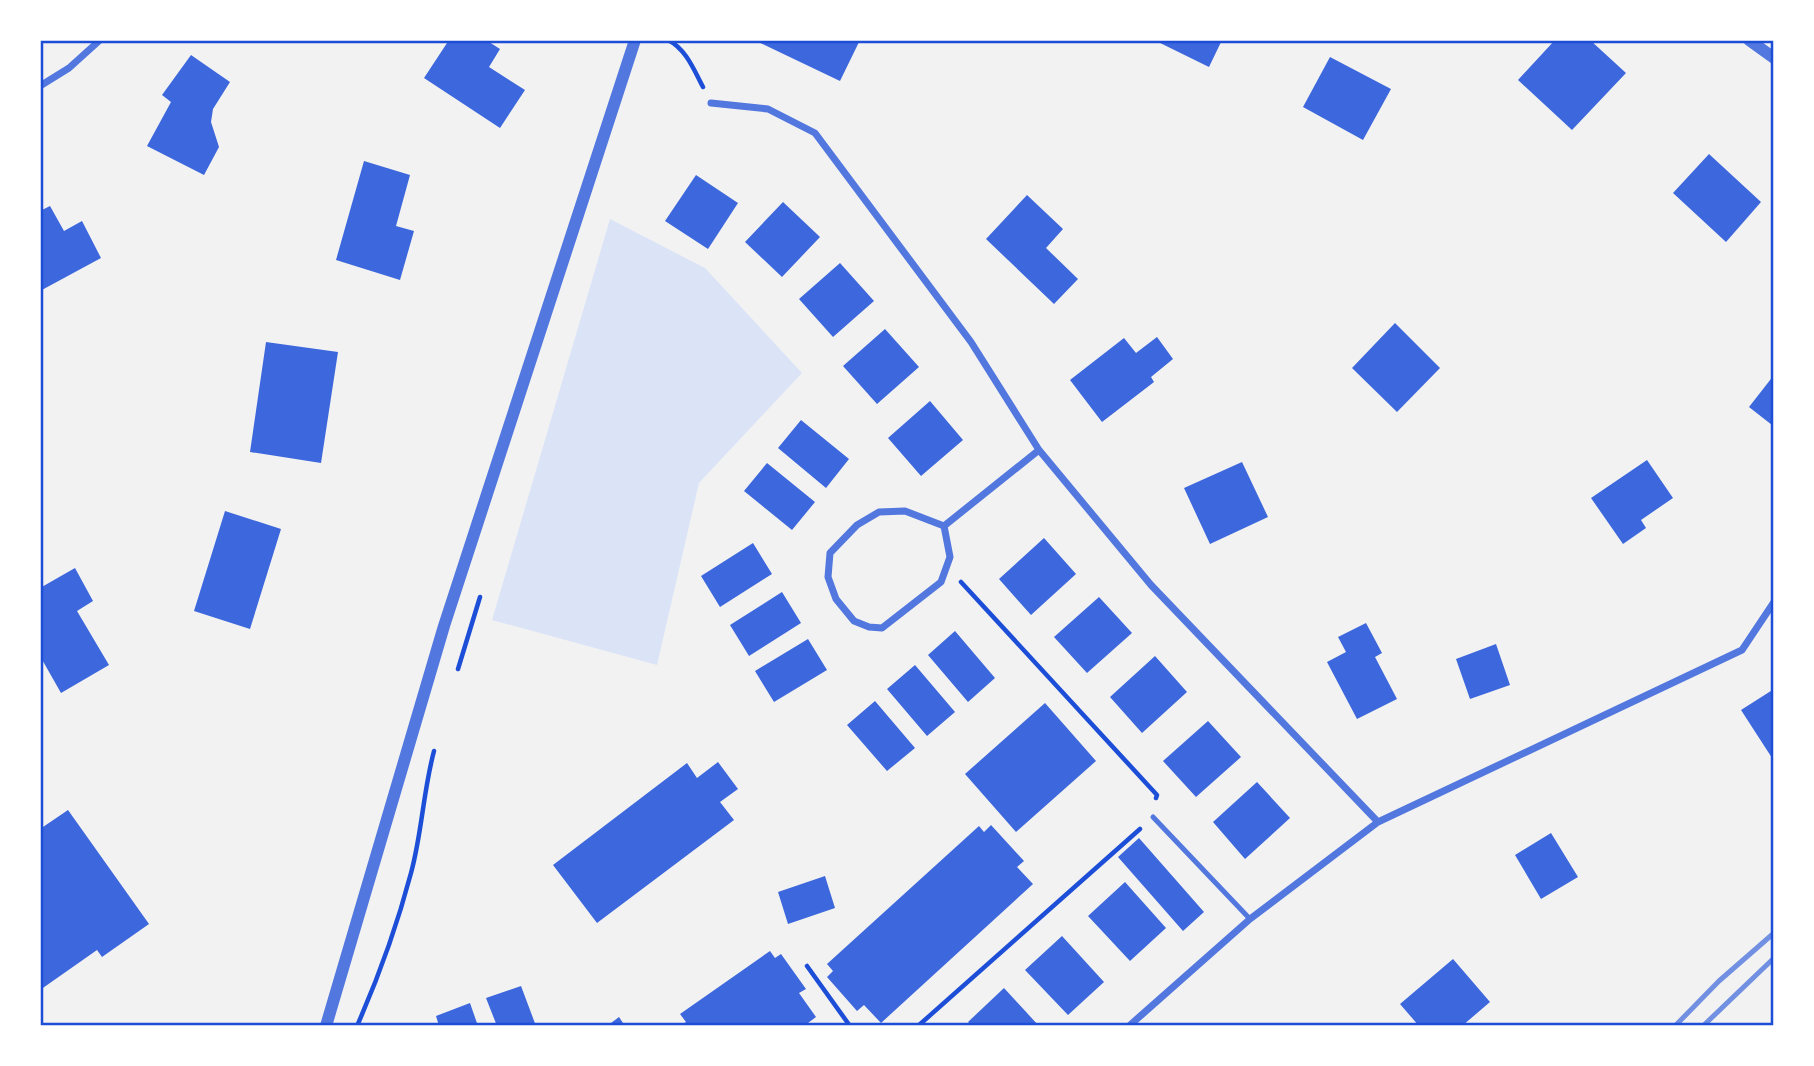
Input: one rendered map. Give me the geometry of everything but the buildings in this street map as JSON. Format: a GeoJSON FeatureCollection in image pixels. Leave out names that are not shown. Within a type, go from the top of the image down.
{"type":"FeatureCollection","features":[{"type":"Feature","properties":{"kind":"street"},"geometry":{"type":"LineString","coordinates":[[40,86],[69,68],[100,40]]}},
{"type":"Feature","properties":{"kind":"street"},"geometry":{"type":"LineString","coordinates":[[326,1026],[444,626],[635,40]]}},
{"type":"Feature","properties":{"kind":"street"},"geometry":{"type":"LineString","coordinates":[[1749,40],[1774,58]]}},
{"type":"Feature","properties":{"kind":"street"},"geometry":{"type":"LineString","coordinates":[[711,103],[768,109],[815,133],[971,342],[1040,450],[1151,585],[1378,822]]}},
{"type":"Feature","properties":{"kind":"street"},"geometry":{"type":"LineString","coordinates":[[944,526],[1040,450]]}},
{"type":"Feature","properties":{"kind":"street"},"geometry":{"type":"LineString","coordinates":[[905,511],[944,526],[950,557],[941,582],[882,628],[869,627],[854,621],[836,599],[828,577],[830,553],[857,525],[879,512],[905,511]]}},
{"type":"Feature","properties":{"kind":"street"},"geometry":{"type":"LineString","coordinates":[[1129,1026],[1250,919],[1378,822],[1742,650],[1774,602]]}},
{"type":"Feature","properties":{"kind":"lane"},"geometry":{"type":"LineString","coordinates":[[1153,817],[1250,919]]}},
{"type":"Feature","properties":{"kind":"path"},"geometry":{"type":"LineString","coordinates":[[668,40],[688,58],[711,103]]}},
{"type":"Feature","properties":{"kind":"path"},"geometry":{"type":"LineString","coordinates":[[919,1026],[1153,817],[1157,795],[946,566]]}},
{"type":"Feature","properties":{"kind":"path"},"geometry":{"type":"LineString","coordinates":[[456,677],[482,591]]}},
{"type":"Feature","properties":{"kind":"path"},"geometry":{"type":"LineString","coordinates":[[357,1026],[383,967],[411,872],[425,784],[435,749]]}},
{"type":"Feature","properties":{"kind":"path"},"geometry":{"type":"LineString","coordinates":[[807,966],[850,1026]]}},
{"type":"Feature","properties":{"kind":"shaded area"},"geometry":{"type":"Polygon","coordinates":[[[610,219],[705,268],[802,373],[699,483],[657,665],[492,620],[610,219]]]}},
{"type":"Feature","properties":{"kind":"railway"},"geometry":{"type":"LineString","coordinates":[[1675,1026],[1719,981],[1774,933]]}},
{"type":"Feature","properties":{"kind":"railway"},"geometry":{"type":"LineString","coordinates":[[1703,1026],[1774,958]]}}]}
